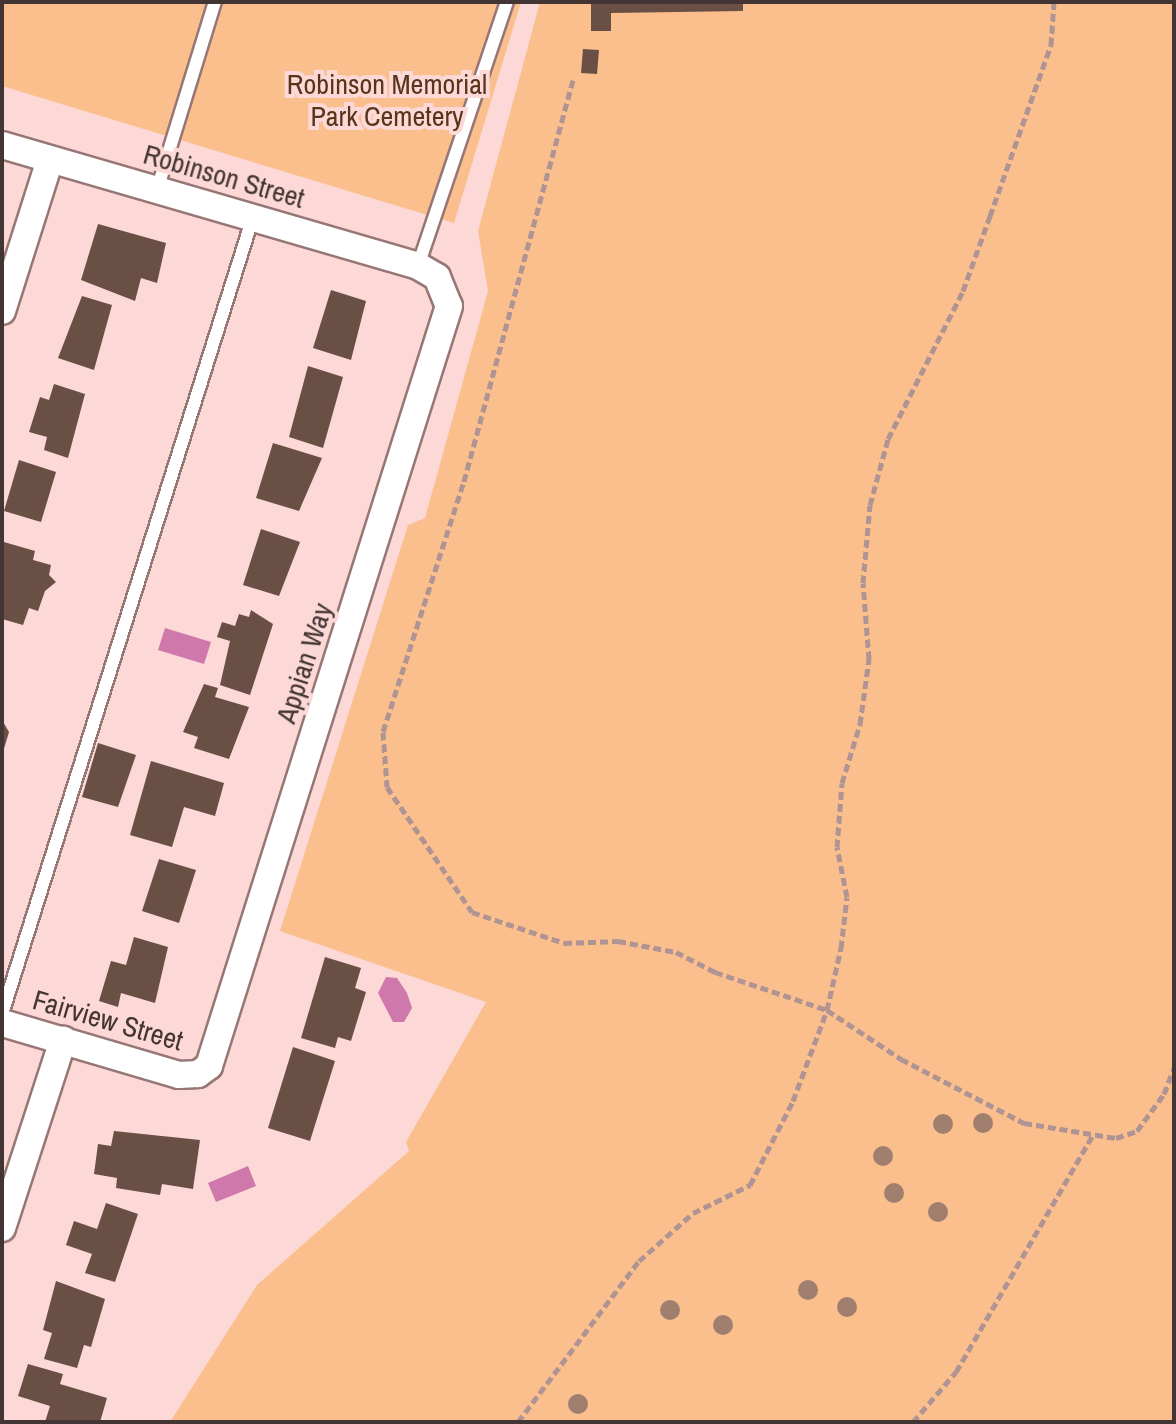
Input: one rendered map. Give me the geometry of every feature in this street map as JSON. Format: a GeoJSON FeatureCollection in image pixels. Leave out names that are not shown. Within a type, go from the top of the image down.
{"type":"FeatureCollection","features":[{"type":"Feature","properties":{"kind":"street","name":"Robinson Street"},"geometry":{"type":"LineString","coordinates":[[2,145],[423,268]]}},
{"type":"Feature","properties":{"kind":"street"},"geometry":{"type":"LineString","coordinates":[[2,311],[50,160]]}},
{"type":"Feature","properties":{"kind":"street","name":"Appian Way"},"geometry":{"type":"LineString","coordinates":[[198,1074],[213,1057],[448,315],[443,285],[423,268]]}},
{"type":"Feature","properties":{"kind":"street","name":"Fairview Street"},"geometry":{"type":"LineString","coordinates":[[2,1023],[198,1074]]}},
{"type":"Feature","properties":{"kind":"street"},"geometry":{"type":"LineString","coordinates":[[2,1228],[63,1040]]}},
{"type":"Feature","properties":{"kind":"lane"},"geometry":{"type":"LineString","coordinates":[[157,190],[215,2]]}},
{"type":"Feature","properties":{"kind":"lane"},"geometry":{"type":"LineString","coordinates":[[423,268],[507,2]]}},
{"type":"Feature","properties":{"kind":"lane"},"geometry":{"type":"LineString","coordinates":[[2,1014],[253,217]]}},
{"type":"Feature","properties":{"kind":"path"},"geometry":{"type":"LineString","coordinates":[[518,1422],[639,1261],[693,1213],[750,1185],[778,1136],[827,1010],[847,897],[837,847],[842,783],[860,724],[869,659],[863,583],[870,505],[888,439],[963,291],[1051,45],[1054,2]]}},
{"type":"Feature","properties":{"kind":"path"},"geometry":{"type":"LineString","coordinates":[[573,80],[463,484],[383,732],[387,787],[472,912],[564,943],[618,941],[676,952],[715,972],[827,1010],[901,1059],[1024,1123],[1116,1138],[1137,1131],[1164,1094],[1174,1068]]}},
{"type":"Feature","properties":{"kind":"path"},"geometry":{"type":"LineString","coordinates":[[913,1422],[956,1372],[1093,1135]]}},
{"type":"Feature","properties":{"kind":"green space","name":"Robinson Memorial Park Cemetery"},"geometry":{"type":"Polygon","coordinates":[[[2,2],[521,2],[454,223],[2,86],[2,2]]]}},
{"type":"Feature","properties":{"kind":"green space"},"geometry":{"type":"Polygon","coordinates":[[[540,2],[1174,2],[1174,1422],[170,1422],[257,1285],[409,1151],[406,1142],[486,1002],[280,931],[408,525],[425,518],[488,291],[478,231],[540,2]]]}},
{"type":"Feature","properties":{"kind":"shaded area"},"geometry":{"type":"Polygon","coordinates":[[[165,628],[211,642],[204,664],[158,650],[165,628]]]}},
{"type":"Feature","properties":{"kind":"shaded area"},"geometry":{"type":"Polygon","coordinates":[[[386,977],[397,978],[407,993],[412,1008],[404,1022],[393,1022],[378,993],[386,977]]]}},
{"type":"Feature","properties":{"kind":"shaded area"},"geometry":{"type":"Polygon","coordinates":[[[248,1166],[256,1186],[216,1202],[208,1183],[248,1166]]]}},
{"type":"Feature","properties":{"kind":"building"},"geometry":{"type":"Polygon","coordinates":[[[591,2],[743,2],[743,11],[611,13],[611,31],[591,31],[591,2]]]}},
{"type":"Feature","properties":{"kind":"building"},"geometry":{"type":"Polygon","coordinates":[[[583,49],[599,50],[597,74],[581,73],[583,49]]]}},
{"type":"Feature","properties":{"kind":"building"},"geometry":{"type":"Polygon","coordinates":[[[98,224],[166,243],[157,283],[141,278],[135,301],[81,280],[98,224]]]}},
{"type":"Feature","properties":{"kind":"building"},"geometry":{"type":"Polygon","coordinates":[[[331,290],[366,301],[351,360],[313,348],[331,290]]]}},
{"type":"Feature","properties":{"kind":"building"},"geometry":{"type":"Polygon","coordinates":[[[82,296],[112,305],[94,370],[58,358],[82,296]]]}},
{"type":"Feature","properties":{"kind":"building"},"geometry":{"type":"Polygon","coordinates":[[[308,366],[343,377],[323,448],[289,437],[308,366]]]}},
{"type":"Feature","properties":{"kind":"building"},"geometry":{"type":"Polygon","coordinates":[[[54,384],[85,394],[68,458],[44,450],[47,437],[29,432],[40,397],[49,400],[54,384]]]}},
{"type":"Feature","properties":{"kind":"building"},"geometry":{"type":"Polygon","coordinates":[[[273,443],[322,458],[299,511],[256,498],[273,443]]]}},
{"type":"Feature","properties":{"kind":"building"},"geometry":{"type":"Polygon","coordinates":[[[19,460],[56,472],[41,522],[4,511],[19,460]]]}},
{"type":"Feature","properties":{"kind":"building"},"geometry":{"type":"Polygon","coordinates":[[[261,529],[300,542],[279,596],[243,585],[261,529]]]}},
{"type":"Feature","properties":{"kind":"building"},"geometry":{"type":"Polygon","coordinates":[[[4,542],[35,551],[33,560],[51,565],[49,575],[56,582],[45,591],[38,611],[29,608],[23,625],[2,619],[4,542]]]}},
{"type":"Feature","properties":{"kind":"building"},"geometry":{"type":"Polygon","coordinates":[[[251,610],[273,624],[250,695],[220,685],[230,641],[217,637],[222,622],[235,626],[239,614],[249,617],[251,610]]]}},
{"type":"Feature","properties":{"kind":"building"},"geometry":{"type":"Polygon","coordinates":[[[204,684],[218,688],[215,697],[249,707],[229,759],[194,748],[198,737],[183,732],[204,684]]]}},
{"type":"Feature","properties":{"kind":"building"},"geometry":{"type":"Polygon","coordinates":[[[2,720],[9,732],[3,752],[2,752],[2,720]]]}},
{"type":"Feature","properties":{"kind":"building"},"geometry":{"type":"Polygon","coordinates":[[[98,743],[136,755],[118,807],[82,797],[98,743]]]}},
{"type":"Feature","properties":{"kind":"building"},"geometry":{"type":"Polygon","coordinates":[[[151,761],[224,783],[215,816],[184,807],[172,847],[130,835],[151,761]]]}},
{"type":"Feature","properties":{"kind":"building"},"geometry":{"type":"Polygon","coordinates":[[[159,859],[196,870],[179,923],[142,911],[159,859]]]}},
{"type":"Feature","properties":{"kind":"building"},"geometry":{"type":"Polygon","coordinates":[[[134,937],[168,947],[155,1003],[121,993],[118,1007],[99,1001],[111,961],[126,965],[134,937]]]}},
{"type":"Feature","properties":{"kind":"building"},"geometry":{"type":"Polygon","coordinates":[[[325,957],[361,968],[355,988],[366,992],[351,1041],[338,1037],[335,1048],[301,1038],[325,957]]]}},
{"type":"Feature","properties":{"kind":"building"},"geometry":{"type":"Polygon","coordinates":[[[293,1047],[335,1061],[310,1141],[268,1128],[293,1047]]]}},
{"type":"Feature","properties":{"kind":"building"},"geometry":{"type":"Polygon","coordinates":[[[114,1131],[200,1140],[193,1189],[162,1184],[160,1195],[116,1188],[117,1178],[94,1174],[98,1144],[111,1146],[114,1131]]]}},
{"type":"Feature","properties":{"kind":"building"},"geometry":{"type":"Polygon","coordinates":[[[106,1203],[138,1214],[115,1282],[85,1273],[92,1254],[66,1245],[74,1221],[97,1229],[106,1203]]]}},
{"type":"Feature","properties":{"kind":"building"},"geometry":{"type":"Polygon","coordinates":[[[56,1281],[105,1299],[91,1347],[84,1345],[77,1368],[44,1359],[52,1333],[43,1330],[56,1281]]]}},
{"type":"Feature","properties":{"kind":"building"},"geometry":{"type":"Polygon","coordinates":[[[28,1364],[63,1374],[60,1384],[107,1398],[100,1422],[45,1422],[50,1406],[18,1396],[28,1364]]]}}]}
